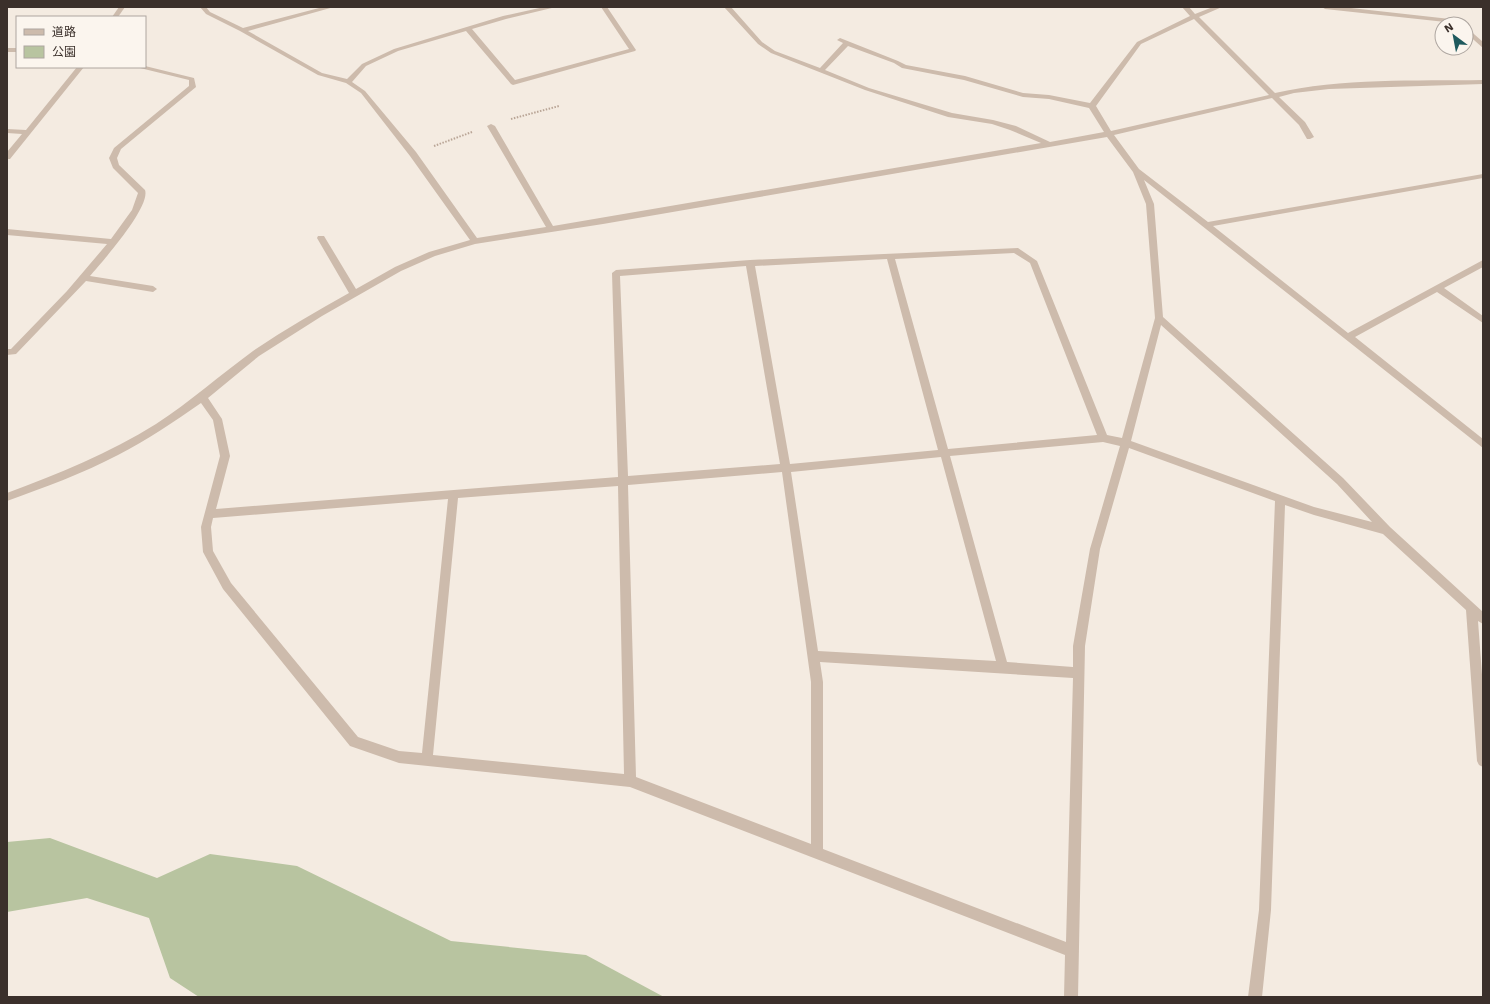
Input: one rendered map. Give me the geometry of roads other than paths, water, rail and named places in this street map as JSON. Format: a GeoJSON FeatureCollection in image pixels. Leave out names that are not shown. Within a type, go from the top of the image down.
{"type":"FeatureCollection","features":[{"type":"Feature","properties":{"kind":"street"},"geometry":{"type":"LineString","coordinates":[[116,16],[122,7]]}},
{"type":"Feature","properties":{"kind":"street"},"geometry":{"type":"LineString","coordinates":[[203,7],[208,13],[242,30],[320,74],[348,82],[363,92],[413,154],[475,241]]}},
{"type":"Feature","properties":{"kind":"street"},"geometry":{"type":"LineString","coordinates":[[242,30],[330,7]]}},
{"type":"Feature","properties":{"kind":"street"},"geometry":{"type":"LineString","coordinates":[[348,82],[364,65],[378,57],[396,50],[505,17],[553,7]]}},
{"type":"Feature","properties":{"kind":"street"},"geometry":{"type":"LineString","coordinates":[[467,28],[513,83],[633,50],[604,7]]}},
{"type":"Feature","properties":{"kind":"street"},"geometry":{"type":"LineString","coordinates":[[727,7],[766,48],[867,89],[927,109],[951,115],[993,122],[1013,128],[1049,144]]}},
{"type":"Feature","properties":{"kind":"street"},"geometry":{"type":"LineString","coordinates":[[1185,7],[1302,124],[1310,137]]}},
{"type":"Feature","properties":{"kind":"street"},"geometry":{"type":"LineString","coordinates":[[1092,106],[1139,43],[1195,16],[1219,7]]}},
{"type":"Feature","properties":{"kind":"street"},"geometry":{"type":"LineString","coordinates":[[1325,7],[1434,19]]}},
{"type":"Feature","properties":{"kind":"street"},"geometry":{"type":"LineString","coordinates":[[1474,37],[1483,46]]}},
{"type":"Feature","properties":{"kind":"street"},"geometry":{"type":"LineString","coordinates":[[840,40],[896,62],[904,67],[965,78],[1023,95],[1048,97],[1092,106],[1109,134],[1137,171],[1483,444]]}},
{"type":"Feature","properties":{"kind":"street"},"geometry":{"type":"LineString","coordinates":[[821,71],[847,43]]}},
{"type":"Feature","properties":{"kind":"street"},"geometry":{"type":"LineString","coordinates":[[7,156],[80,68]]}},
{"type":"Feature","properties":{"kind":"street"},"geometry":{"type":"LineString","coordinates":[[7,352],[13,352],[84,278],[114,242],[141,203],[142,192],[116,166],[113,158],[118,148],[193,87],[192,79],[143,68]]}},
{"type":"Feature","properties":{"kind":"street"},"geometry":{"type":"LineString","coordinates":[[7,497],[42,484],[113,453],[159,428],[202,397],[256,354],[354,294],[398,269],[432,254],[475,241],[1109,134],[1294,91],[1329,87],[1483,82]]}},
{"type":"Feature","properties":{"kind":"street"},"geometry":{"type":"LineString","coordinates":[[491,126],[551,229]]}},
{"type":"Feature","properties":{"kind":"street"},"geometry":{"type":"LineString","coordinates":[[7,131],[27,132]]}},
{"type":"Feature","properties":{"kind":"street"},"geometry":{"type":"LineString","coordinates":[[1071,997],[1079,646],[1095,549],[1126,442],[1159,318],[1150,204],[1137,171]]}},
{"type":"Feature","properties":{"kind":"street"},"geometry":{"type":"LineString","coordinates":[[1205,225],[1483,176]]}},
{"type":"Feature","properties":{"kind":"street"},"geometry":{"type":"LineString","coordinates":[[7,232],[114,242]]}},
{"type":"Feature","properties":{"kind":"street"},"geometry":{"type":"LineString","coordinates":[[321,238],[354,294]]}},
{"type":"Feature","properties":{"kind":"street"},"geometry":{"type":"LineString","coordinates":[[630,781],[623,481],[616,273],[750,263],[1015,250],[1033,261],[1103,438]]}},
{"type":"Feature","properties":{"kind":"street"},"geometry":{"type":"LineString","coordinates":[[890,256],[1003,667]]}},
{"type":"Feature","properties":{"kind":"street"},"geometry":{"type":"LineString","coordinates":[[750,263],[786,468],[817,682],[817,853]]}},
{"type":"Feature","properties":{"kind":"street"},"geometry":{"type":"LineString","coordinates":[[1348,337],[1483,263]]}},
{"type":"Feature","properties":{"kind":"street"},"geometry":{"type":"LineString","coordinates":[[84,278],[153,289]]}},
{"type":"Feature","properties":{"kind":"street"},"geometry":{"type":"LineString","coordinates":[[1438,288],[1483,320]]}},
{"type":"Feature","properties":{"kind":"street"},"geometry":{"type":"LineString","coordinates":[[1159,318],[1340,481],[1386,530],[1483,618]]}},
{"type":"Feature","properties":{"kind":"street"},"geometry":{"type":"LineString","coordinates":[[202,397],[217,419],[225,456],[206,528],[208,552],[227,586],[354,742],[399,757],[630,781],[1073,951]]}},
{"type":"Feature","properties":{"kind":"street"},"geometry":{"type":"LineString","coordinates":[[209,514],[786,468],[1103,438],[1126,442],[1314,511],[1386,530]]}},
{"type":"Feature","properties":{"kind":"street"},"geometry":{"type":"LineString","coordinates":[[427,760],[453,495]]}},
{"type":"Feature","properties":{"kind":"street"},"geometry":{"type":"LineString","coordinates":[[1256,997],[1265,910],[1280,499]]}},
{"type":"Feature","properties":{"kind":"street"},"geometry":{"type":"LineString","coordinates":[[1471,608],[1483,761]]}},
{"type":"Feature","properties":{"kind":"street"},"geometry":{"type":"LineString","coordinates":[[814,656],[1078,673]]}}]}
